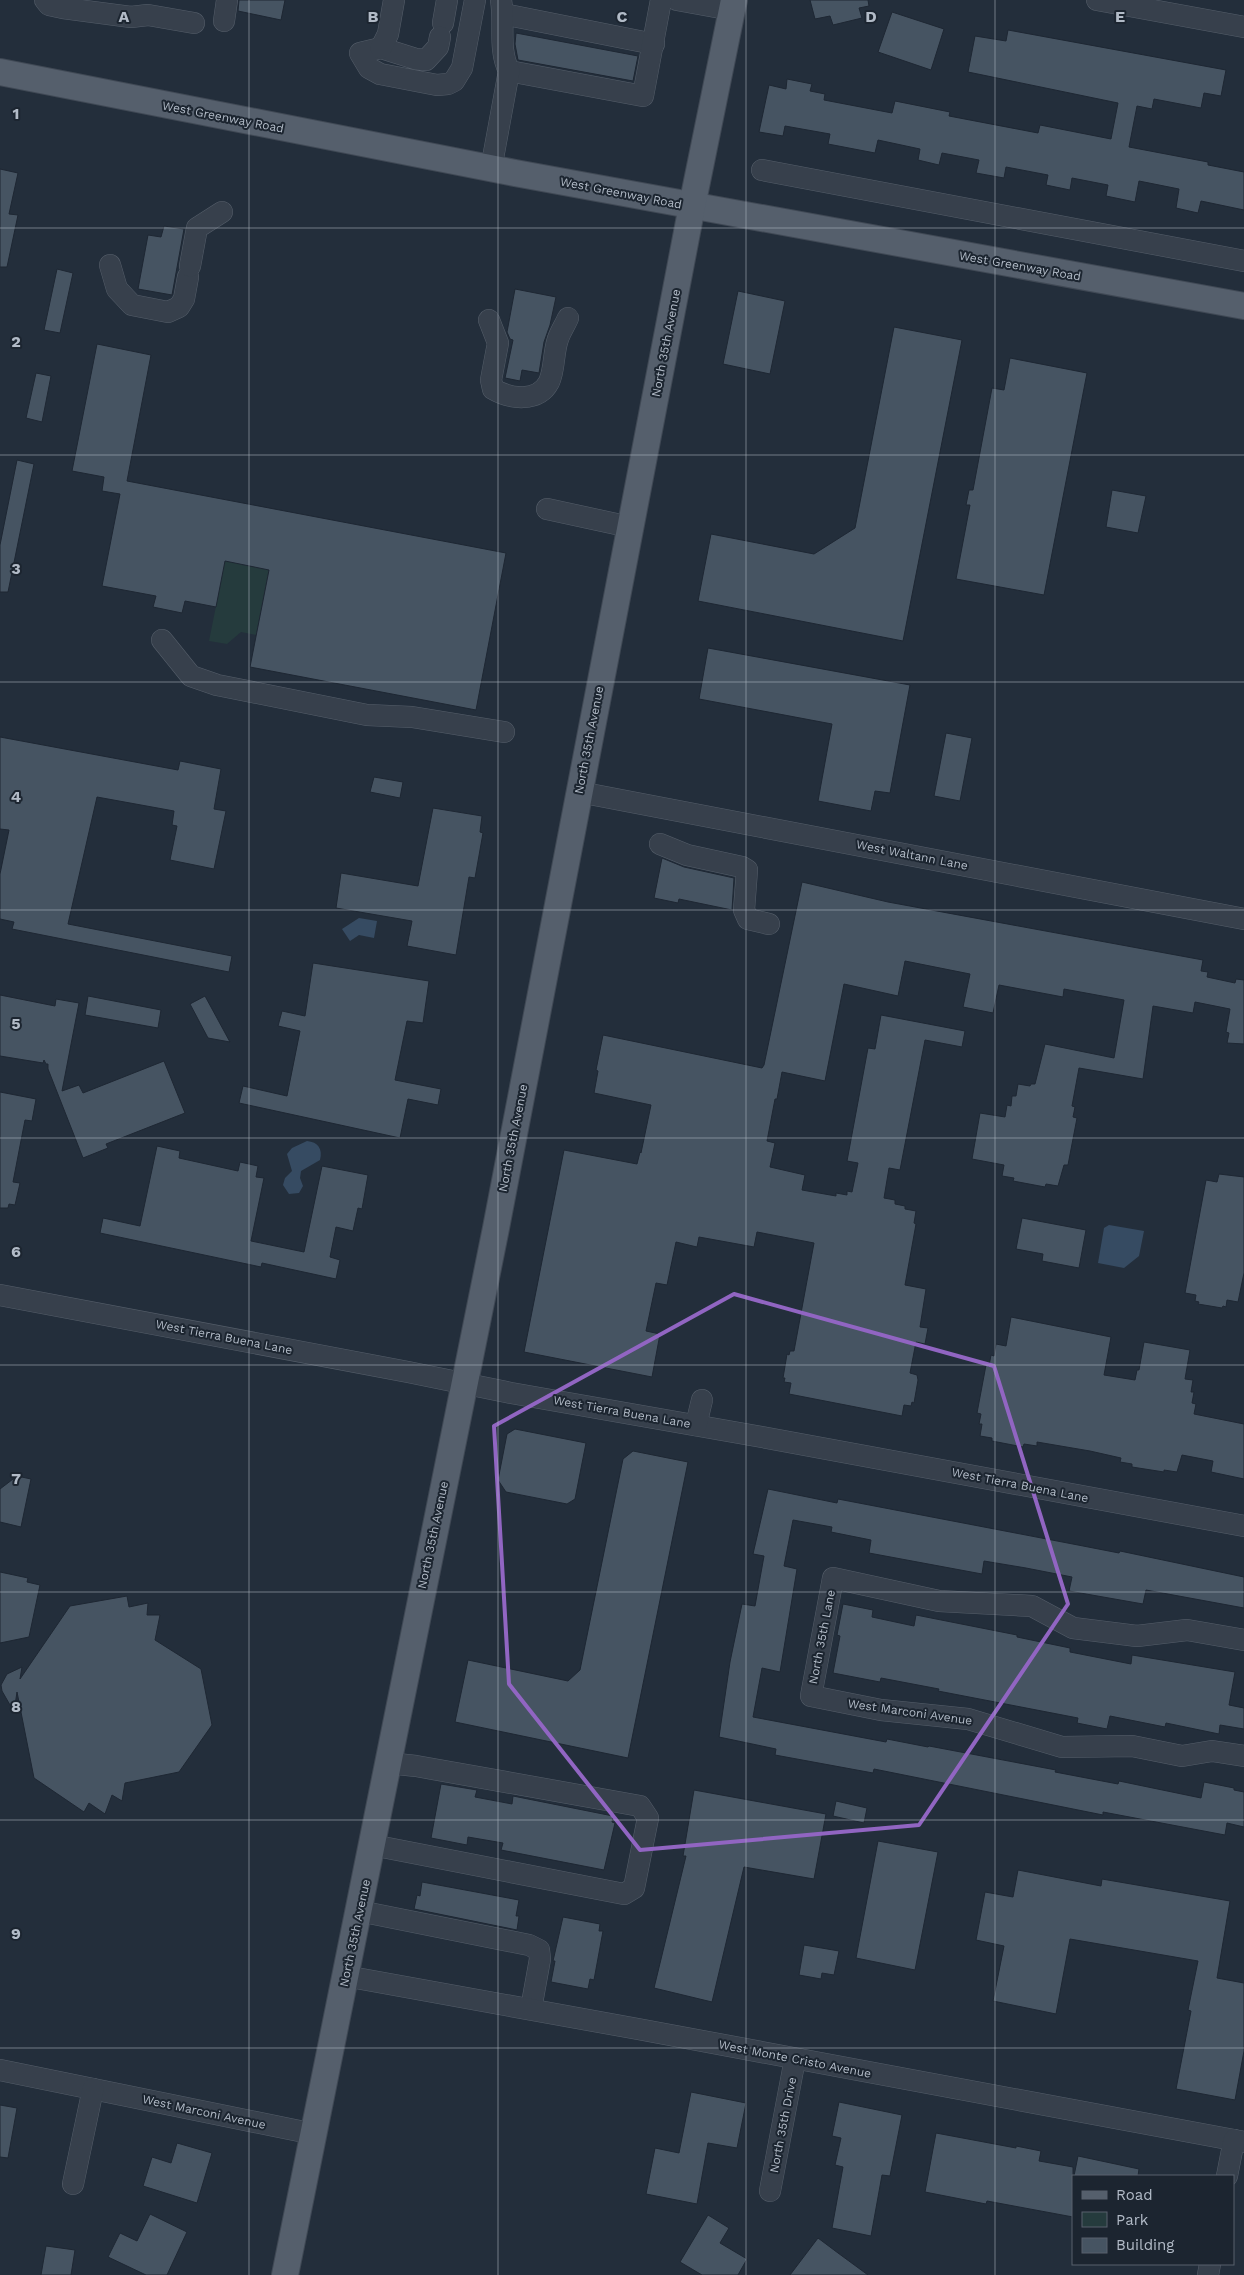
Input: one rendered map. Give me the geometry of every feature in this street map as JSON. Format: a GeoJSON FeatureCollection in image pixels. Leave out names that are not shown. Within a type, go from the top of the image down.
{"type":"FeatureCollection","features":[{"type":"Feature","properties":{"kind":"main road","name":"North 35th Avenue"},"geometry":{"type":"LineString","coordinates":[[285,2275],[516,1123],[692,206],[733,5]]}},
{"type":"Feature","properties":{"kind":"main road","name":"West Greenway Road"},"geometry":{"type":"LineString","coordinates":[[0,72],[492,169],[1244,306]]}},
{"type":"Feature","properties":{"kind":"street"},"geometry":{"type":"LineString","coordinates":[[45,0],[49,5],[63,8],[131,18],[148,15],[194,23]]}},
{"type":"Feature","properties":{"kind":"street"},"geometry":{"type":"LineString","coordinates":[[224,21],[227,0]]}},
{"type":"Feature","properties":{"kind":"street"},"geometry":{"type":"LineString","coordinates":[[381,48],[388,34],[394,0]]}},
{"type":"Feature","properties":{"kind":"street"},"geometry":{"type":"LineString","coordinates":[[447,0],[438,47],[426,60],[416,59],[381,48],[360,54],[368,68],[380,74],[437,85],[448,84],[454,81],[462,68],[475,0]]}},
{"type":"Feature","properties":{"kind":"street"},"geometry":{"type":"LineString","coordinates":[[509,71],[644,96],[661,0]]}},
{"type":"Feature","properties":{"kind":"street"},"geometry":{"type":"LineString","coordinates":[[677,0],[733,5]]}},
{"type":"Feature","properties":{"kind":"street"},"geometry":{"type":"LineString","coordinates":[[1097,0],[1244,26]]}},
{"type":"Feature","properties":{"kind":"street"},"geometry":{"type":"LineString","coordinates":[[492,169],[509,71],[503,59],[502,7],[654,44]]}},
{"type":"Feature","properties":{"kind":"street"},"geometry":{"type":"LineString","coordinates":[[762,170],[1244,261]]}},
{"type":"Feature","properties":{"kind":"street"},"geometry":{"type":"LineString","coordinates":[[110,265],[117,289],[132,305],[168,312],[179,308],[184,299],[197,228],[222,212]]}},
{"type":"Feature","properties":{"kind":"street"},"geometry":{"type":"LineString","coordinates":[[489,320],[498,342],[491,380],[493,389],[503,394],[522,397],[536,395],[549,382],[557,340],[568,318]]}},
{"type":"Feature","properties":{"kind":"street"},"geometry":{"type":"LineString","coordinates":[[547,509],[630,527]]}},
{"type":"Feature","properties":{"kind":"street"},"geometry":{"type":"LineString","coordinates":[[162,640],[190,676],[218,685],[367,715],[412,717],[504,732]]}},
{"type":"Feature","properties":{"kind":"street","name":"West Waltann Lane"},"geometry":{"type":"LineString","coordinates":[[579,792],[1244,919]]}},
{"type":"Feature","properties":{"kind":"street"},"geometry":{"type":"LineString","coordinates":[[660,844],[687,855],[742,867],[747,870],[744,910],[748,919],[769,924]]}},
{"type":"Feature","properties":{"kind":"street","name":"West Tierra Buena Lane"},"geometry":{"type":"LineString","coordinates":[[0,1295],[464,1383],[1244,1526]]}},
{"type":"Feature","properties":{"kind":"street"},"geometry":{"type":"LineString","coordinates":[[696,1426],[702,1400]]}},
{"type":"Feature","properties":{"kind":"street","name":"North 35th Lane"},"geometry":{"type":"LineString","coordinates":[[811,1696],[833,1578],[939,1601],[1032,1606],[1074,1628],[1137,1636],[1187,1630],[1244,1640]]}},
{"type":"Feature","properties":{"kind":"street","name":"West Marconi Avenue"},"geometry":{"type":"LineString","coordinates":[[811,1696],[881,1710],[968,1719],[1062,1747],[1132,1746],[1182,1756],[1212,1751],[1244,1756]]}},
{"type":"Feature","properties":{"kind":"street"},"geometry":{"type":"LineString","coordinates":[[372,1845],[624,1894],[634,1888],[648,1818],[640,1806],[416,1766],[388,1763]]}},
{"type":"Feature","properties":{"kind":"street"},"geometry":{"type":"LineString","coordinates":[[359,1911],[529,1945],[539,1950],[540,1959],[530,2010]]}},
{"type":"Feature","properties":{"kind":"street","name":"West Monte Cristo Avenue"},"geometry":{"type":"LineString","coordinates":[[345,1976],[1239,2141]]}},
{"type":"Feature","properties":{"kind":"street","name":"North 35th Drive"},"geometry":{"type":"LineString","coordinates":[[770,2191],[795,2059]]}},
{"type":"Feature","properties":{"kind":"street","name":"West Marconi Avenue"},"geometry":{"type":"LineString","coordinates":[[0,2070],[314,2134]]}},
{"type":"Feature","properties":{"kind":"street"},"geometry":{"type":"LineString","coordinates":[[73,2184],[93,2089]]}},
{"type":"Feature","properties":{"kind":"street"},"geometry":{"type":"LineString","coordinates":[[1227,2175],[1239,2141]]}},
{"type":"Feature","properties":{"kind":"highlighted area"},"geometry":{"type":"Polygon","coordinates":[[[734,1294],[994,1366],[1068,1604],[919,1825],[640,1850],[509,1684],[494,1426],[734,1294]]]}},
{"type":"Feature","properties":{"kind":"green space"},"geometry":{"type":"Polygon","coordinates":[[[225,561],[269,570],[256,635],[241,632],[227,644],[209,641],[225,561]]]}},
{"type":"Feature","properties":{"kind":"water"},"geometry":{"type":"Polygon","coordinates":[[[359,918],[377,921],[374,938],[359,935],[350,941],[342,929],[359,918]]]}},
{"type":"Feature","properties":{"kind":"water"},"geometry":{"type":"Polygon","coordinates":[[[307,1141],[319,1147],[321,1153],[320,1160],[301,1171],[300,1178],[303,1186],[299,1193],[289,1194],[283,1185],[285,1178],[292,1171],[287,1154],[292,1148],[307,1141]]]}},
{"type":"Feature","properties":{"kind":"water"},"geometry":{"type":"Polygon","coordinates":[[[1109,1225],[1144,1231],[1139,1256],[1124,1268],[1098,1263],[1104,1228],[1109,1225]]]}},
{"type":"Feature","properties":{"kind":"building"},"geometry":{"type":"Polygon","coordinates":[[[239,0],[285,0],[281,20],[238,11],[239,0]]]}},
{"type":"Feature","properties":{"kind":"building"},"geometry":{"type":"Polygon","coordinates":[[[810,0],[868,0],[869,6],[859,8],[862,18],[833,25],[830,16],[815,19],[810,0]]]}},
{"type":"Feature","properties":{"kind":"building"},"geometry":{"type":"Polygon","coordinates":[[[892,12],[944,29],[931,70],[878,52],[892,12]]]}},
{"type":"Feature","properties":{"kind":"building"},"geometry":{"type":"Polygon","coordinates":[[[1008,30],[1226,70],[1221,96],[1204,93],[1201,108],[1154,99],[1152,109],[1137,106],[1129,147],[1208,162],[1208,165],[1244,172],[1244,210],[1201,201],[1198,213],[1176,208],[1179,189],[1139,181],[1135,202],[1106,196],[1108,185],[1072,178],[1070,190],[1046,185],[1048,175],[1006,167],[1004,178],[976,173],[979,160],[942,153],[939,165],[918,160],[920,149],[878,140],[875,153],[828,144],[830,134],[785,126],[783,136],[759,132],[769,85],[786,89],[787,79],[812,84],[810,91],[825,94],[824,100],[892,113],[895,101],[950,112],[949,116],[1038,133],[1040,125],[1111,139],[1118,103],[968,72],[975,36],[1006,41],[1008,30]]]}},
{"type":"Feature","properties":{"kind":"building"},"geometry":{"type":"Polygon","coordinates":[[[516,33],[638,56],[633,81],[518,60],[515,44],[516,33]]]}},
{"type":"Feature","properties":{"kind":"building"},"geometry":{"type":"Polygon","coordinates":[[[0,169],[18,173],[9,214],[18,215],[7,267],[0,267],[0,169]]]}},
{"type":"Feature","properties":{"kind":"building"},"geometry":{"type":"Polygon","coordinates":[[[164,226],[184,229],[172,295],[138,289],[148,235],[161,237],[164,226]]]}},
{"type":"Feature","properties":{"kind":"building"},"geometry":{"type":"Polygon","coordinates":[[[57,269],[73,273],[60,333],[44,330],[57,269]]]}},
{"type":"Feature","properties":{"kind":"building"},"geometry":{"type":"Polygon","coordinates":[[[515,289],[556,297],[544,342],[539,373],[522,370],[520,381],[505,378],[513,340],[510,339],[507,332],[515,289]]]}},
{"type":"Feature","properties":{"kind":"building"},"geometry":{"type":"Polygon","coordinates":[[[738,291],[785,301],[770,374],[723,364],[738,291]]]}},
{"type":"Feature","properties":{"kind":"building"},"geometry":{"type":"Polygon","coordinates":[[[894,327],[962,340],[903,641],[698,601],[711,534],[814,554],[855,528],[894,327]]]}},
{"type":"Feature","properties":{"kind":"building"},"geometry":{"type":"Polygon","coordinates":[[[97,344],[151,355],[127,481],[506,553],[476,710],[250,667],[269,570],[225,561],[216,607],[185,601],[182,613],[153,607],[156,596],[102,586],[120,494],[102,491],[104,477],[72,471],[97,344]]]}},
{"type":"Feature","properties":{"kind":"building"},"geometry":{"type":"Polygon","coordinates":[[[1010,358],[1087,373],[1044,595],[956,579],[970,505],[966,505],[969,490],[973,490],[992,388],[1004,390],[1010,358]]]}},
{"type":"Feature","properties":{"kind":"building"},"geometry":{"type":"Polygon","coordinates":[[[36,373],[51,376],[42,422],[26,418],[36,373]]]}},
{"type":"Feature","properties":{"kind":"building"},"geometry":{"type":"Polygon","coordinates":[[[17,460],[34,464],[8,592],[0,592],[0,545],[17,460]]]}},
{"type":"Feature","properties":{"kind":"building"},"geometry":{"type":"Polygon","coordinates":[[[1112,490],[1146,496],[1138,533],[1106,527],[1112,490]]]}},
{"type":"Feature","properties":{"kind":"building"},"geometry":{"type":"Polygon","coordinates":[[[708,648],[910,685],[890,793],[875,791],[871,811],[818,801],[832,724],[699,699],[708,648]]]}},
{"type":"Feature","properties":{"kind":"building"},"geometry":{"type":"Polygon","coordinates":[[[946,733],[972,738],[960,801],[934,796],[946,733]]]}},
{"type":"Feature","properties":{"kind":"building"},"geometry":{"type":"Polygon","coordinates":[[[0,737],[178,770],[180,761],[221,769],[214,809],[226,811],[214,869],[170,860],[177,826],[172,825],[174,811],[97,797],[68,924],[232,956],[229,972],[12,929],[14,922],[0,919],[0,874],[9,830],[0,829],[0,737]]]}},
{"type":"Feature","properties":{"kind":"building"},"geometry":{"type":"Polygon","coordinates":[[[374,777],[403,782],[400,798],[370,792],[374,777]]]}},
{"type":"Feature","properties":{"kind":"building"},"geometry":{"type":"Polygon","coordinates":[[[433,808],[482,816],[480,832],[483,833],[475,878],[469,877],[456,955],[407,946],[412,921],[336,908],[341,873],[418,886],[433,808]]]}},
{"type":"Feature","properties":{"kind":"building"},"geometry":{"type":"Polygon","coordinates":[[[662,858],[684,867],[734,878],[732,910],[679,899],[678,903],[654,898],[662,858]]]}},
{"type":"Feature","properties":{"kind":"building"},"geometry":{"type":"Polygon","coordinates":[[[802,882],[888,902],[1203,960],[1201,971],[1208,972],[1207,977],[1235,983],[1236,979],[1244,980],[1244,1044],[1227,1043],[1229,1033],[1226,1032],[1230,1009],[1195,1002],[1193,1013],[1153,1006],[1143,1079],[1079,1068],[1072,1106],[1075,1107],[1073,1117],[1077,1118],[1068,1165],[1064,1165],[1058,1186],[1046,1184],[1045,1187],[1013,1181],[1014,1178],[1002,1176],[1004,1165],[972,1159],[980,1113],[1005,1117],[1007,1105],[1011,1106],[1012,1096],[1016,1096],[1018,1084],[1030,1086],[1035,1084],[1045,1044],[1114,1058],[1124,1000],[1064,989],[1063,997],[999,985],[993,1013],[963,1007],[970,974],[905,961],[898,996],[844,984],[825,1081],[782,1072],[777,1099],[775,1099],[767,1141],[775,1143],[770,1167],[805,1175],[802,1190],[836,1196],[836,1193],[847,1195],[847,1191],[852,1192],[858,1163],[847,1161],[868,1048],[875,1049],[881,1015],[965,1031],[962,1047],[925,1040],[900,1170],[889,1168],[884,1198],[895,1200],[895,1204],[905,1206],[905,1209],[916,1211],[914,1223],[916,1224],[905,1285],[926,1289],[920,1327],[928,1328],[925,1344],[916,1342],[910,1373],[917,1375],[918,1380],[914,1403],[912,1402],[911,1406],[904,1405],[902,1416],[789,1394],[791,1383],[784,1382],[785,1378],[783,1378],[787,1354],[789,1355],[790,1351],[794,1351],[814,1243],[757,1232],[754,1247],[699,1237],[697,1247],[676,1242],[667,1285],[656,1283],[646,1331],[660,1334],[652,1377],[524,1352],[564,1150],[637,1164],[641,1153],[651,1105],[594,1093],[598,1071],[596,1070],[603,1035],[762,1068],[802,882]]]}},
{"type":"Feature","properties":{"kind":"building"},"geometry":{"type":"Polygon","coordinates":[[[313,963],[429,981],[423,1023],[407,1021],[395,1080],[441,1089],[438,1105],[408,1099],[400,1138],[239,1103],[243,1086],[287,1096],[300,1031],[278,1026],[282,1011],[305,1016],[313,963]]]}},
{"type":"Feature","properties":{"kind":"building"},"geometry":{"type":"Polygon","coordinates":[[[0,995],[55,1006],[56,999],[79,1003],[62,1091],[79,1085],[83,1093],[164,1061],[185,1113],[106,1144],[108,1148],[83,1158],[48,1069],[48,1064],[44,1060],[43,1063],[0,1056],[0,995]]]}},
{"type":"Feature","properties":{"kind":"building"},"geometry":{"type":"Polygon","coordinates":[[[88,996],[161,1010],[158,1028],[85,1015],[88,996]]]}},
{"type":"Feature","properties":{"kind":"building"},"geometry":{"type":"Polygon","coordinates":[[[205,996],[230,1042],[208,1038],[190,1004],[205,996]]]}},
{"type":"Feature","properties":{"kind":"building"},"geometry":{"type":"Polygon","coordinates":[[[0,1092],[36,1099],[32,1121],[25,1120],[13,1182],[20,1183],[15,1205],[9,1204],[8,1208],[0,1208],[0,1092]]]}},
{"type":"Feature","properties":{"kind":"building"},"geometry":{"type":"Polygon","coordinates":[[[157,1146],[180,1151],[179,1158],[238,1171],[240,1162],[258,1166],[256,1177],[264,1178],[251,1241],[304,1252],[322,1166],[368,1175],[362,1209],[358,1208],[353,1231],[336,1227],[330,1257],[340,1260],[336,1279],[262,1263],[261,1267],[100,1233],[103,1218],[140,1226],[157,1146]]]}},
{"type":"Feature","properties":{"kind":"building"},"geometry":{"type":"Polygon","coordinates":[[[1219,1174],[1244,1177],[1244,1273],[1238,1302],[1227,1300],[1226,1307],[1223,1306],[1222,1308],[1198,1304],[1199,1302],[1195,1301],[1196,1295],[1185,1293],[1206,1180],[1217,1182],[1219,1174]]]}},
{"type":"Feature","properties":{"kind":"building"},"geometry":{"type":"Polygon","coordinates":[[[1022,1218],[1086,1230],[1079,1268],[1042,1261],[1043,1254],[1016,1249],[1022,1218]]]}},
{"type":"Feature","properties":{"kind":"building"},"geometry":{"type":"Polygon","coordinates":[[[1011,1317],[1111,1337],[1104,1375],[1135,1380],[1137,1370],[1139,1370],[1144,1342],[1190,1350],[1185,1379],[1193,1380],[1191,1392],[1194,1392],[1192,1403],[1196,1404],[1194,1414],[1244,1424],[1244,1479],[1211,1472],[1213,1461],[1182,1455],[1177,1472],[1164,1470],[1164,1472],[1132,1467],[1132,1464],[1120,1462],[1121,1458],[1090,1451],[1037,1442],[1037,1446],[1024,1444],[1023,1447],[992,1441],[992,1438],[980,1436],[982,1424],[979,1424],[981,1414],[977,1413],[986,1365],[989,1366],[991,1355],[994,1356],[996,1344],[1006,1346],[1011,1317]]]}},
{"type":"Feature","properties":{"kind":"building"},"geometry":{"type":"Polygon","coordinates":[[[515,1429],[586,1443],[575,1499],[567,1504],[506,1492],[498,1480],[507,1434],[515,1429]]]}},
{"type":"Feature","properties":{"kind":"building"},"geometry":{"type":"Polygon","coordinates":[[[633,1451],[688,1462],[628,1758],[455,1722],[468,1660],[568,1681],[580,1670],[623,1459],[633,1451]]]}},
{"type":"Feature","properties":{"kind":"building"},"geometry":{"type":"Polygon","coordinates":[[[17,1476],[31,1479],[21,1527],[0,1522],[0,1489],[17,1476]]]}},
{"type":"Feature","properties":{"kind":"building"},"geometry":{"type":"Polygon","coordinates":[[[768,1489],[837,1503],[838,1499],[1119,1553],[1120,1551],[1244,1577],[1244,1608],[1146,1590],[1143,1604],[1069,1591],[1072,1577],[1026,1568],[984,1561],[982,1574],[869,1553],[871,1540],[831,1532],[832,1527],[793,1520],[784,1566],[797,1569],[780,1672],[762,1668],[753,1717],[886,1742],[887,1739],[929,1746],[1056,1770],[1055,1772],[1118,1784],[1119,1781],[1201,1798],[1204,1782],[1234,1788],[1234,1790],[1244,1792],[1244,1827],[1227,1823],[1225,1835],[1103,1812],[1103,1815],[874,1769],[873,1773],[775,1755],[776,1749],[719,1737],[730,1662],[742,1604],[755,1606],[764,1556],[753,1554],[768,1489]]]}},
{"type":"Feature","properties":{"kind":"building"},"geometry":{"type":"Polygon","coordinates":[[[0,1572],[28,1578],[27,1582],[40,1585],[29,1637],[0,1643],[0,1572]]]}},
{"type":"Feature","properties":{"kind":"building"},"geometry":{"type":"Polygon","coordinates":[[[127,1596],[129,1607],[148,1603],[147,1615],[160,1615],[155,1640],[201,1669],[212,1725],[179,1772],[125,1783],[122,1801],[112,1795],[105,1814],[89,1803],[84,1812],[34,1778],[17,1692],[14,1712],[2,1691],[1,1685],[7,1674],[22,1667],[20,1679],[70,1606],[127,1596]]]}},
{"type":"Feature","properties":{"kind":"building"},"geometry":{"type":"Polygon","coordinates":[[[843,1604],[873,1610],[872,1617],[914,1626],[916,1615],[1017,1635],[1017,1637],[1070,1648],[1070,1652],[1131,1664],[1132,1655],[1235,1672],[1229,1705],[1244,1708],[1244,1729],[1220,1725],[1219,1734],[1166,1723],[1165,1727],[1110,1716],[1107,1729],[1077,1723],[1078,1718],[938,1691],[939,1689],[881,1678],[880,1682],[833,1673],[840,1636],[837,1635],[843,1604]]]}},
{"type":"Feature","properties":{"kind":"building"},"geometry":{"type":"Polygon","coordinates":[[[441,1784],[477,1790],[475,1797],[512,1804],[513,1796],[613,1816],[612,1822],[615,1823],[604,1870],[501,1850],[503,1843],[468,1837],[467,1845],[431,1838],[441,1784]]]}},
{"type":"Feature","properties":{"kind":"building"},"geometry":{"type":"Polygon","coordinates":[[[694,1790],[826,1814],[814,1879],[744,1867],[712,2002],[654,1988],[686,1856],[683,1856],[694,1790]]]}},
{"type":"Feature","properties":{"kind":"building"},"geometry":{"type":"Polygon","coordinates":[[[836,1801],[867,1808],[864,1823],[833,1816],[836,1801]]]}},
{"type":"Feature","properties":{"kind":"building"},"geometry":{"type":"Polygon","coordinates":[[[878,1841],[938,1852],[915,1970],[856,1958],[878,1841]]]}},
{"type":"Feature","properties":{"kind":"building"},"geometry":{"type":"Polygon","coordinates":[[[1018,1870],[1101,1886],[1102,1879],[1230,1901],[1217,1978],[1244,1983],[1244,2051],[1235,2100],[1176,2089],[1191,2011],[1188,2010],[1198,1961],[1070,1939],[1056,2014],[993,2001],[1004,1946],[976,1940],[985,1892],[1013,1897],[1018,1870]]]}},
{"type":"Feature","properties":{"kind":"building"},"geometry":{"type":"Polygon","coordinates":[[[422,1882],[519,1900],[516,1916],[519,1916],[517,1930],[414,1909],[417,1895],[420,1896],[422,1882]]]}},
{"type":"Feature","properties":{"kind":"building"},"geometry":{"type":"Polygon","coordinates":[[[563,1917],[600,1924],[599,1931],[603,1931],[594,1980],[590,1979],[588,1989],[551,1982],[555,1961],[553,1961],[563,1917]]]}},
{"type":"Feature","properties":{"kind":"building"},"geometry":{"type":"Polygon","coordinates":[[[804,1945],[839,1951],[834,1975],[822,1973],[821,1979],[799,1975],[804,1945]]]}},
{"type":"Feature","properties":{"kind":"building"},"geometry":{"type":"Polygon","coordinates":[[[691,2092],[746,2103],[737,2148],[708,2143],[697,2204],[646,2194],[655,2148],[679,2153],[691,2092]]]}},
{"type":"Feature","properties":{"kind":"building"},"geometry":{"type":"Polygon","coordinates":[[[839,2102],[902,2115],[890,2176],[882,2175],[871,2236],[832,2228],[843,2167],[835,2165],[841,2138],[832,2136],[839,2102]]]}},
{"type":"Feature","properties":{"kind":"building"},"geometry":{"type":"Polygon","coordinates":[[[0,2105],[17,2108],[8,2158],[0,2157],[0,2105]]]}},
{"type":"Feature","properties":{"kind":"building"},"geometry":{"type":"Polygon","coordinates":[[[936,2133],[1041,2151],[1039,2161],[1073,2167],[1072,2217],[987,2201],[986,2204],[925,2192],[936,2133]]]}},
{"type":"Feature","properties":{"kind":"building"},"geometry":{"type":"Polygon","coordinates":[[[177,2143],[212,2153],[197,2203],[143,2186],[152,2157],[171,2163],[177,2143]]]}},
{"type":"Feature","properties":{"kind":"building"},"geometry":{"type":"Polygon","coordinates":[[[1078,2156],[1139,2169],[1138,2175],[1074,2175],[1078,2156]]]}},
{"type":"Feature","properties":{"kind":"building"},"geometry":{"type":"Polygon","coordinates":[[[150,2214],[187,2232],[167,2275],[146,2275],[108,2257],[120,2233],[137,2241],[150,2214]]]}},
{"type":"Feature","properties":{"kind":"building"},"geometry":{"type":"Polygon","coordinates":[[[708,2215],[729,2228],[720,2243],[747,2259],[738,2275],[702,2275],[680,2262],[708,2215]]]}},
{"type":"Feature","properties":{"kind":"building"},"geometry":{"type":"Polygon","coordinates":[[[818,2238],[838,2253],[868,2275],[790,2275],[818,2238]]]}},
{"type":"Feature","properties":{"kind":"building"},"geometry":{"type":"Polygon","coordinates":[[[46,2246],[75,2250],[71,2275],[41,2275],[46,2246]]]}}]}
